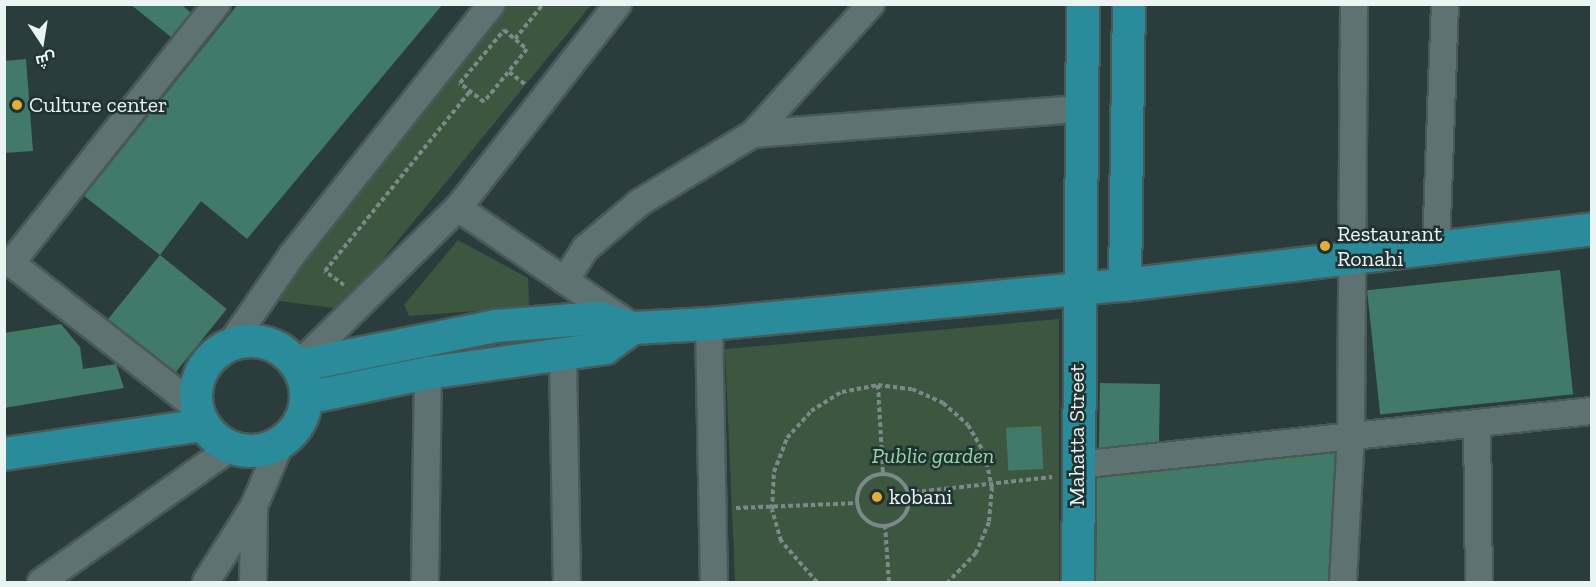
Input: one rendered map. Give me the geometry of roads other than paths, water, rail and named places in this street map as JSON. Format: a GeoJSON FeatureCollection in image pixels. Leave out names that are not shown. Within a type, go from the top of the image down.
{"type":"FeatureCollection","features":[{"type":"Feature","properties":{"kind":"main road","name":"Mahatta Street"},"geometry":{"type":"LineString","coordinates":[[1078,582],[1078,288],[1083,4]]}},
{"type":"Feature","properties":{"kind":"main road"},"geometry":{"type":"LineString","coordinates":[[1125,285],[1129,4]]}},
{"type":"Feature","properties":{"kind":"main road"},"geometry":{"type":"LineString","coordinates":[[297,366],[495,326],[600,318],[633,328],[709,324],[1125,285],[1592,229]]}},
{"type":"Feature","properties":{"kind":"main road"},"geometry":{"type":"LineString","coordinates":[[306,398],[428,373],[563,357],[605,348],[633,328]]}},
{"type":"Feature","properties":{"kind":"main road"},"geometry":{"type":"LineString","coordinates":[[267,343],[297,366],[306,398],[303,415],[281,442],[249,451],[232,447],[201,416],[202,370],[230,345],[267,343]]}},
{"type":"Feature","properties":{"kind":"main road"},"geometry":{"type":"LineString","coordinates":[[4,454],[201,416]]}},
{"type":"Feature","properties":{"kind":"street"},"geometry":{"type":"LineString","coordinates":[[201,416],[8,263],[217,4]]}},
{"type":"Feature","properties":{"kind":"street"},"geometry":{"type":"LineString","coordinates":[[230,345],[292,255],[492,4]]}},
{"type":"Feature","properties":{"kind":"street"},"geometry":{"type":"LineString","coordinates":[[297,366],[366,302],[458,208],[618,4]]}},
{"type":"Feature","properties":{"kind":"street"},"geometry":{"type":"LineString","coordinates":[[565,281],[586,248],[639,203],[753,134],[871,4]]}},
{"type":"Feature","properties":{"kind":"street"},"geometry":{"type":"LineString","coordinates":[[1343,582],[1351,436],[1350,258],[1354,4]]}},
{"type":"Feature","properties":{"kind":"street"},"geometry":{"type":"LineString","coordinates":[[1436,248],[1445,4]]}},
{"type":"Feature","properties":{"kind":"street"},"geometry":{"type":"LineString","coordinates":[[753,134],[1081,109]]}},
{"type":"Feature","properties":{"kind":"street"},"geometry":{"type":"LineString","coordinates":[[458,208],[633,328]]}},
{"type":"Feature","properties":{"kind":"street"},"geometry":{"type":"LineString","coordinates":[[709,324],[714,582]]}},
{"type":"Feature","properties":{"kind":"street"},"geometry":{"type":"LineString","coordinates":[[563,357],[567,582]]}},
{"type":"Feature","properties":{"kind":"street"},"geometry":{"type":"LineString","coordinates":[[425,582],[428,373]]}},
{"type":"Feature","properties":{"kind":"street"},"geometry":{"type":"LineString","coordinates":[[1077,465],[1592,411]]}},
{"type":"Feature","properties":{"kind":"street"},"geometry":{"type":"LineString","coordinates":[[1477,423],[1479,582]]}},
{"type":"Feature","properties":{"kind":"street"},"geometry":{"type":"LineString","coordinates":[[206,582],[255,506],[281,442]]}},
{"type":"Feature","properties":{"kind":"street"},"geometry":{"type":"LineString","coordinates":[[41,582],[232,447]]}},
{"type":"Feature","properties":{"kind":"street"},"geometry":{"type":"LineString","coordinates":[[253,582],[255,506]]}},
{"type":"Feature","properties":{"kind":"place","name":"Culture center"},"geometry":{"type":"Point","coordinates":[17,105]}},
{"type":"Feature","properties":{"kind":"place","name":"Restaurant Ronahi"},"geometry":{"type":"Point","coordinates":[1325,246]}},
{"type":"Feature","properties":{"kind":"place","name":"kobani"},"geometry":{"type":"Point","coordinates":[877,497]}},
{"type":"Feature","properties":{"kind":"park label","name":"Public garden"},"geometry":{"type":"Point","coordinates":[933,456]}}]}
